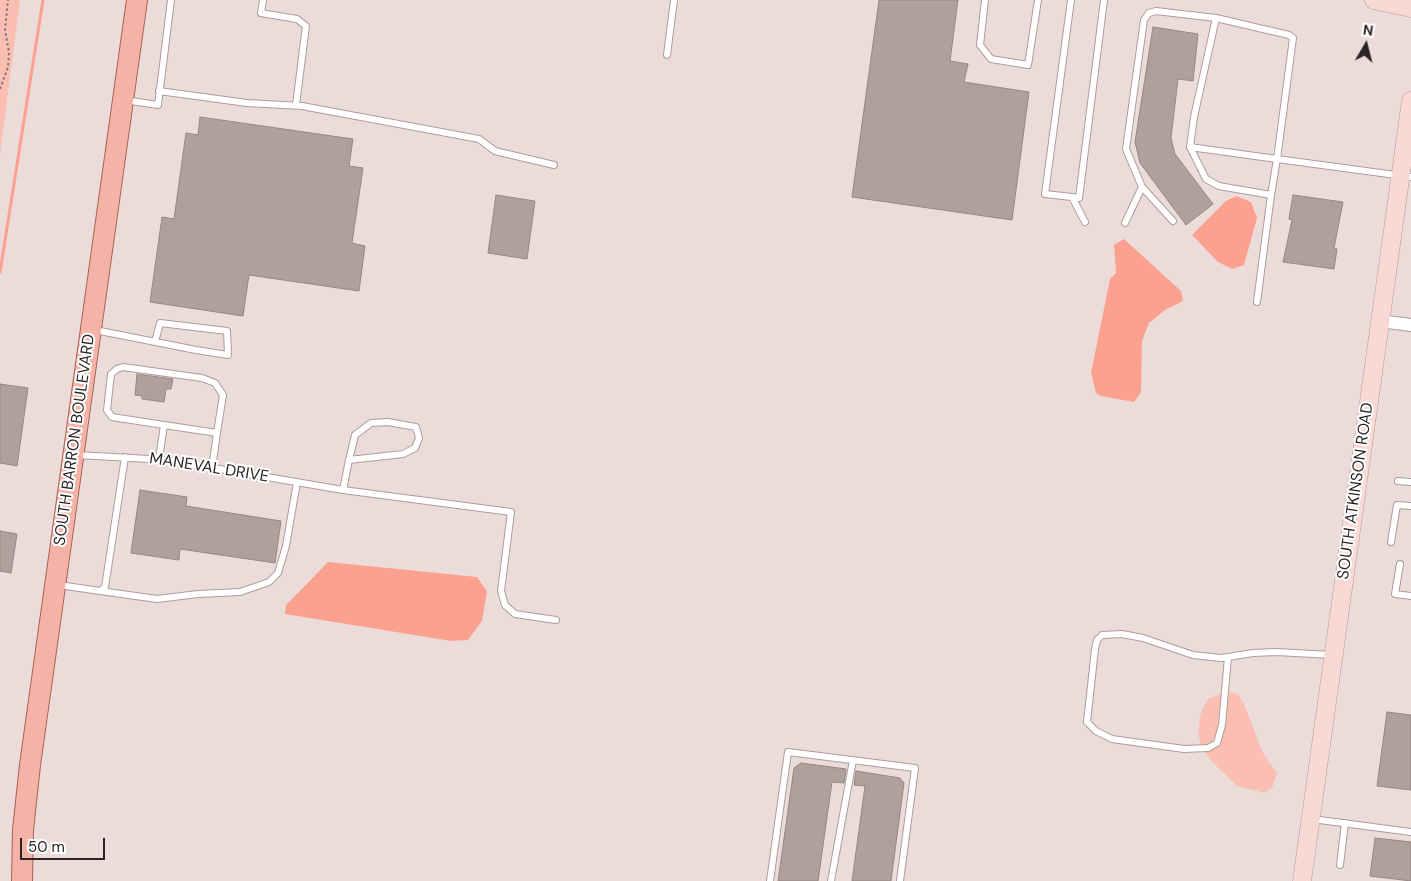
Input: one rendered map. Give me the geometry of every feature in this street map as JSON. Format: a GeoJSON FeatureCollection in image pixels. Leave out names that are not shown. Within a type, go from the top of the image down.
{"type":"FeatureCollection","features":[{"type":"Feature","properties":{"kind":"main road","name":"SOUTH BARRON BOULEVARD"},"geometry":{"type":"LineString","coordinates":[[22,881],[23,830],[30,765],[137,0]]}},
{"type":"Feature","properties":{"kind":"main road"},"geometry":{"type":"LineString","coordinates":[[1374,0],[1411,8]]}},
{"type":"Feature","properties":{"kind":"main road","name":"SOUTH ATKINSON ROAD"},"geometry":{"type":"LineString","coordinates":[[1302,881],[1380,321],[1406,176],[1411,101]]}},
{"type":"Feature","properties":{"kind":"street"},"geometry":{"type":"LineString","coordinates":[[1380,321],[1411,325]]}},
{"type":"Feature","properties":{"kind":"lane"},"geometry":{"type":"LineString","coordinates":[[123,100],[158,105],[170,0]]}},
{"type":"Feature","properties":{"kind":"lane"},"geometry":{"type":"LineString","coordinates":[[263,0],[261,13],[297,19],[306,26],[296,105]]}},
{"type":"Feature","properties":{"kind":"lane"},"geometry":{"type":"LineString","coordinates":[[667,55],[674,0]]}},
{"type":"Feature","properties":{"kind":"lane"},"geometry":{"type":"LineString","coordinates":[[985,0],[980,45],[992,59],[1028,65],[1038,0]]}},
{"type":"Feature","properties":{"kind":"lane"},"geometry":{"type":"LineString","coordinates":[[1071,0],[1045,194],[1072,198],[1079,198],[1104,0]]}},
{"type":"Feature","properties":{"kind":"lane"},"geometry":{"type":"LineString","coordinates":[[1173,221],[1142,187],[1126,149],[1144,20],[1149,13],[1156,11],[1216,18],[1289,35],[1293,38],[1257,302]]}},
{"type":"Feature","properties":{"kind":"lane"},"geometry":{"type":"LineString","coordinates":[[1216,18],[1194,117],[1190,147],[1206,179],[1219,186],[1271,195]]}},
{"type":"Feature","properties":{"kind":"lane"},"geometry":{"type":"LineString","coordinates":[[159,90],[248,103],[296,105],[479,138],[495,151],[554,165]]}},
{"type":"Feature","properties":{"kind":"lane"},"geometry":{"type":"LineString","coordinates":[[1190,147],[1406,176]]}},
{"type":"Feature","properties":{"kind":"lane"},"geometry":{"type":"LineString","coordinates":[[1125,222],[1142,187]]}},
{"type":"Feature","properties":{"kind":"lane"},"geometry":{"type":"LineString","coordinates":[[1072,198],[1085,222]]}},
{"type":"Feature","properties":{"kind":"lane"},"geometry":{"type":"LineString","coordinates":[[91,330],[196,350],[228,355],[228,330],[160,324],[155,342]]}},
{"type":"Feature","properties":{"kind":"lane"},"geometry":{"type":"LineString","coordinates":[[212,468],[223,395],[215,383],[202,378],[123,367],[111,374],[107,410],[112,417],[217,433]]}},
{"type":"Feature","properties":{"kind":"lane"},"geometry":{"type":"LineString","coordinates":[[343,490],[355,435],[371,423],[388,422],[416,427],[419,438],[415,448],[403,454],[350,460]]}},
{"type":"Feature","properties":{"kind":"lane"},"geometry":{"type":"LineString","coordinates":[[159,459],[164,425]]}},
{"type":"Feature","properties":{"kind":"lane","name":"MANEVAL DRIVE"},"geometry":{"type":"LineString","coordinates":[[73,455],[159,459],[343,490],[511,512],[501,591],[505,605],[515,614],[556,620]]}},
{"type":"Feature","properties":{"kind":"lane"},"geometry":{"type":"LineString","coordinates":[[100,591],[105,587],[125,457]]}},
{"type":"Feature","properties":{"kind":"lane"},"geometry":{"type":"LineString","coordinates":[[1398,480],[1411,482]]}},
{"type":"Feature","properties":{"kind":"lane"},"geometry":{"type":"LineString","coordinates":[[55,585],[157,599],[240,592],[269,582],[278,573],[286,546],[297,482]]}},
{"type":"Feature","properties":{"kind":"lane"},"geometry":{"type":"LineString","coordinates":[[1391,542],[1397,505],[1411,506]]}},
{"type":"Feature","properties":{"kind":"lane"},"geometry":{"type":"LineString","coordinates":[[1400,564],[1395,594],[1411,596]]}},
{"type":"Feature","properties":{"kind":"lane"},"geometry":{"type":"LineString","coordinates":[[1228,657],[1220,733],[1217,743],[1208,748],[1184,749],[1112,739],[1096,732],[1087,722],[1097,640],[1102,635],[1122,634],[1143,638],[1193,655],[1228,657],[1276,652],[1334,656]]}},
{"type":"Feature","properties":{"kind":"lane"},"geometry":{"type":"LineString","coordinates":[[770,881],[788,752],[916,768],[900,881]]}},
{"type":"Feature","properties":{"kind":"lane"},"geometry":{"type":"LineString","coordinates":[[830,881],[853,760]]}},
{"type":"Feature","properties":{"kind":"lane"},"geometry":{"type":"LineString","coordinates":[[1311,818],[1411,832]]}},
{"type":"Feature","properties":{"kind":"lane"},"geometry":{"type":"LineString","coordinates":[[1340,865],[1345,824]]}},
{"type":"Feature","properties":{"kind":"path"},"geometry":{"type":"LineString","coordinates":[[0,89],[8,67],[9,52],[5,30],[8,0]]}},
{"type":"Feature","properties":{"kind":"shaded area"},"geometry":{"type":"Polygon","coordinates":[[[0,0],[20,0],[0,155],[0,0]]]}},
{"type":"Feature","properties":{"kind":"shaded area"},"geometry":{"type":"Polygon","coordinates":[[[1236,196],[1251,202],[1257,218],[1244,265],[1232,269],[1218,262],[1192,235],[1226,201],[1236,196]]]}},
{"type":"Feature","properties":{"kind":"shaded area"},"geometry":{"type":"Polygon","coordinates":[[[1124,239],[1181,291],[1183,301],[1165,310],[1149,323],[1142,341],[1141,392],[1134,402],[1101,396],[1096,393],[1091,373],[1110,279],[1116,273],[1114,245],[1124,239]]]}},
{"type":"Feature","properties":{"kind":"shaded area"},"geometry":{"type":"Polygon","coordinates":[[[328,562],[477,577],[487,591],[482,621],[468,640],[451,641],[285,614],[286,605],[328,562]]]}},
{"type":"Feature","properties":{"kind":"shaded area"},"geometry":{"type":"Polygon","coordinates":[[[1225,692],[1238,694],[1244,704],[1263,753],[1277,773],[1272,788],[1265,793],[1237,786],[1211,761],[1201,746],[1198,732],[1201,712],[1208,699],[1225,692]]]}},
{"type":"Feature","properties":{"kind":"building"},"geometry":{"type":"Polygon","coordinates":[[[879,0],[958,0],[950,61],[968,64],[964,82],[1029,92],[1012,220],[852,197],[879,0]]]}},
{"type":"Feature","properties":{"kind":"building"},"geometry":{"type":"Polygon","coordinates":[[[1153,27],[1198,34],[1193,81],[1178,79],[1171,138],[1175,154],[1213,204],[1186,225],[1140,163],[1135,142],[1153,27]]]}},
{"type":"Feature","properties":{"kind":"building"},"geometry":{"type":"Polygon","coordinates":[[[200,117],[353,139],[349,166],[363,168],[352,243],[365,246],[359,291],[249,275],[243,316],[150,302],[162,217],[174,219],[186,133],[198,135],[200,117]]]}},
{"type":"Feature","properties":{"kind":"building"},"geometry":{"type":"Polygon","coordinates":[[[496,195],[535,201],[527,259],[488,253],[496,195]]]}},
{"type":"Feature","properties":{"kind":"building"},"geometry":{"type":"Polygon","coordinates":[[[1293,195],[1343,202],[1334,248],[1337,249],[1334,269],[1283,262],[1292,220],[1289,219],[1293,195]]]}},
{"type":"Feature","properties":{"kind":"building"},"geometry":{"type":"Polygon","coordinates":[[[137,374],[173,379],[171,389],[166,389],[164,402],[142,399],[142,396],[135,395],[137,374]]]}},
{"type":"Feature","properties":{"kind":"building"},"geometry":{"type":"Polygon","coordinates":[[[0,384],[28,388],[17,466],[0,463],[0,384]]]}},
{"type":"Feature","properties":{"kind":"building"},"geometry":{"type":"Polygon","coordinates":[[[140,490],[187,497],[186,506],[281,521],[275,563],[180,549],[179,560],[131,553],[140,490]]]}},
{"type":"Feature","properties":{"kind":"building"},"geometry":{"type":"Polygon","coordinates":[[[0,531],[17,534],[11,573],[0,571],[0,531]]]}},
{"type":"Feature","properties":{"kind":"building"},"geometry":{"type":"Polygon","coordinates":[[[1387,712],[1411,715],[1411,790],[1377,786],[1387,712]]]}},
{"type":"Feature","properties":{"kind":"building"},"geometry":{"type":"Polygon","coordinates":[[[801,763],[846,769],[844,783],[832,782],[818,881],[778,881],[794,768],[801,763]]]}},
{"type":"Feature","properties":{"kind":"building"},"geometry":{"type":"Polygon","coordinates":[[[856,771],[900,778],[904,783],[891,881],[852,881],[865,786],[854,785],[856,771]]]}},
{"type":"Feature","properties":{"kind":"building"},"geometry":{"type":"Polygon","coordinates":[[[1375,838],[1411,842],[1411,881],[1370,876],[1375,838]]]}},
{"type":"Feature","properties":{"kind":"waterway"},"geometry":{"type":"LineString","coordinates":[[0,272],[43,0]]}}]}
